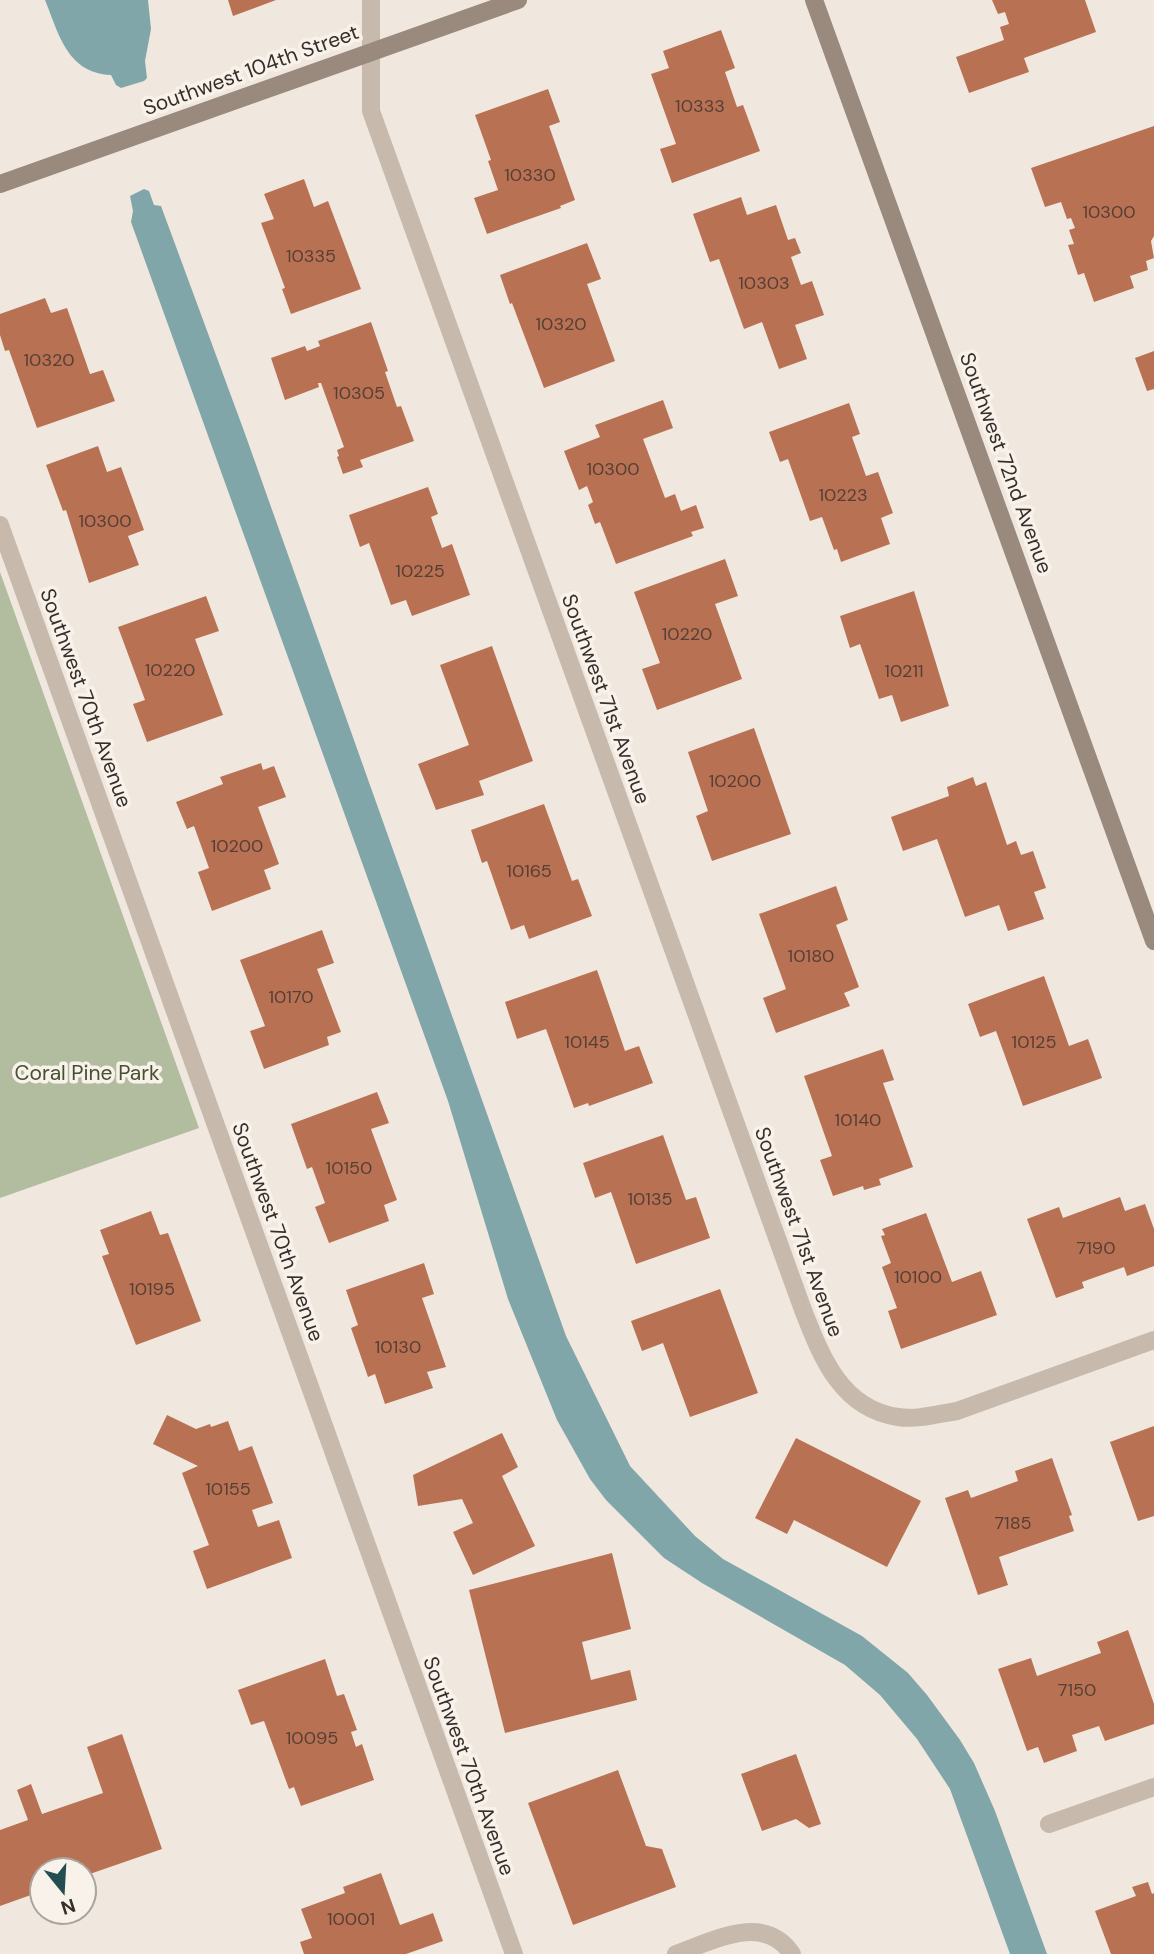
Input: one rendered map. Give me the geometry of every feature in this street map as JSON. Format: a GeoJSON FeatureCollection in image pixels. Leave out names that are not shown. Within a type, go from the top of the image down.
{"type":"FeatureCollection","features":[{"type":"Feature","properties":{"kind":"street","name":"Southwest 71st Avenue"},"geometry":{"type":"LineString","coordinates":[[371,0],[369,97],[375,124],[803,1310],[818,1350],[833,1377],[853,1398],[873,1410],[898,1417],[926,1416],[957,1411],[1154,1340]]}},
{"type":"Feature","properties":{"kind":"street","name":"Southwest 104th Street"},"geometry":{"type":"LineString","coordinates":[[0,184],[518,0]]}},
{"type":"Feature","properties":{"kind":"street","name":"Southwest 72nd Avenue"},"geometry":{"type":"LineString","coordinates":[[814,0],[1154,941]]}},
{"type":"Feature","properties":{"kind":"street","name":"Southwest 70th Avenue"},"geometry":{"type":"LineString","coordinates":[[0,525],[514,1954]]}},
{"type":"Feature","properties":{"kind":"street"},"geometry":{"type":"LineString","coordinates":[[1049,1824],[1154,1787]]}},
{"type":"Feature","properties":{"kind":"street"},"geometry":{"type":"LineString","coordinates":[[676,1954],[726,1936],[747,1932],[766,1932],[779,1938],[792,1954]]}},
{"type":"Feature","properties":{"kind":"green space","name":"Coral Pine Park"},"geometry":{"type":"Polygon","coordinates":[[[0,572],[199,1128],[0,1198],[0,572]]]}},
{"type":"Feature","properties":{"kind":"water"},"geometry":{"type":"Polygon","coordinates":[[[45,0],[148,0],[151,29],[145,61],[147,78],[121,88],[116,85],[111,75],[96,73],[84,67],[74,59],[60,38],[45,0]]]}},
{"type":"Feature","properties":{"kind":"water"},"geometry":{"type":"Polygon","coordinates":[[[144,189],[149,191],[154,205],[161,206],[244,431],[566,1336],[630,1466],[695,1536],[723,1559],[862,1636],[908,1673],[927,1695],[974,1763],[995,1811],[1047,1954],[1010,1954],[950,1789],[917,1739],[880,1695],[845,1665],[702,1583],[664,1558],[606,1500],[590,1479],[557,1420],[508,1299],[448,1101],[131,222],[133,211],[130,196],[144,189]]]}},
{"type":"Feature","properties":{"kind":"building"},"geometry":{"type":"Polygon","coordinates":[[[228,0],[276,0],[233,16],[228,0]]]}},
{"type":"Feature","properties":{"kind":"building"},"geometry":{"type":"Polygon","coordinates":[[[992,0],[1085,0],[1096,32],[1024,58],[1029,72],[969,93],[956,57],[1004,40],[1000,27],[1009,24],[1005,12],[998,14],[992,0]]]}},
{"type":"Feature","properties":{"kind":"building"},"geometry":{"type":"Polygon","coordinates":[[[721,30],[735,68],[725,72],[737,107],[743,105],[760,151],[672,183],[660,149],[676,144],[651,74],[669,68],[663,51],[721,30]]]}},
{"type":"Feature","properties":{"kind":"building"},"geometry":{"type":"Polygon","coordinates":[[[548,89],[560,122],[549,126],[575,200],[560,206],[561,208],[487,234],[474,198],[498,190],[488,161],[491,160],[475,115],[548,89]]]}},
{"type":"Feature","properties":{"kind":"building"},"geometry":{"type":"Polygon","coordinates":[[[1154,126],[1154,236],[1151,241],[1154,258],[1146,261],[1148,270],[1130,276],[1134,288],[1094,302],[1084,273],[1078,275],[1068,245],[1074,244],[1069,230],[1075,228],[1071,218],[1067,219],[1061,202],[1045,207],[1031,168],[1154,126]]]}},
{"type":"Feature","properties":{"kind":"building"},"geometry":{"type":"Polygon","coordinates":[[[304,179],[314,207],[328,201],[361,289],[291,314],[282,289],[285,288],[261,223],[274,219],[264,194],[304,179]]]}},
{"type":"Feature","properties":{"kind":"building"},"geometry":{"type":"Polygon","coordinates":[[[741,197],[747,215],[776,205],[788,240],[795,238],[801,253],[791,257],[801,285],[812,281],[824,315],[795,325],[807,359],[779,369],[762,322],[744,329],[719,259],[710,262],[693,214],[741,197]]]}},
{"type":"Feature","properties":{"kind":"building"},"geometry":{"type":"Polygon","coordinates":[[[587,243],[601,279],[587,284],[615,361],[544,388],[500,275],[587,243]]]}},
{"type":"Feature","properties":{"kind":"building"},"geometry":{"type":"Polygon","coordinates":[[[45,298],[51,313],[67,308],[90,374],[103,370],[115,401],[37,428],[9,350],[5,351],[0,335],[0,314],[45,298]]]}},
{"type":"Feature","properties":{"kind":"building"},"geometry":{"type":"Polygon","coordinates":[[[371,322],[397,407],[401,406],[414,441],[360,460],[363,467],[343,474],[337,450],[344,447],[321,383],[318,383],[319,387],[285,400],[271,358],[305,346],[307,351],[320,346],[318,341],[371,322]]]}},
{"type":"Feature","properties":{"kind":"building"},"geometry":{"type":"Polygon","coordinates":[[[1154,351],[1154,389],[1147,391],[1135,358],[1154,351]]]}},
{"type":"Feature","properties":{"kind":"building"},"geometry":{"type":"Polygon","coordinates":[[[663,400],[673,428],[643,439],[665,498],[675,494],[681,511],[696,505],[704,528],[691,532],[693,536],[616,564],[600,522],[595,524],[588,505],[593,502],[587,486],[579,490],[564,451],[600,437],[595,425],[663,400]]]}},
{"type":"Feature","properties":{"kind":"building"},"geometry":{"type":"Polygon","coordinates":[[[849,403],[860,434],[852,437],[866,476],[878,472],[893,513],[881,518],[890,544],[841,562],[822,517],[810,521],[788,459],[780,462],[769,432],[849,403]]]}},
{"type":"Feature","properties":{"kind":"building"},"geometry":{"type":"Polygon","coordinates":[[[98,446],[107,472],[121,467],[144,530],[128,536],[139,565],[89,583],[66,510],[63,511],[46,465],[98,446]]]}},
{"type":"Feature","properties":{"kind":"building"},"geometry":{"type":"Polygon","coordinates":[[[428,487],[438,514],[431,517],[442,548],[452,544],[470,595],[412,616],[406,600],[391,605],[369,543],[360,547],[349,515],[428,487]]]}},
{"type":"Feature","properties":{"kind":"building"},"geometry":{"type":"Polygon","coordinates":[[[725,559],[738,596],[715,604],[742,679],[657,710],[642,669],[660,663],[634,592],[725,559]]]}},
{"type":"Feature","properties":{"kind":"building"},"geometry":{"type":"Polygon","coordinates":[[[914,591],[949,706],[901,722],[892,695],[879,699],[860,644],[850,648],[840,616],[914,591]]]}},
{"type":"Feature","properties":{"kind":"building"},"geometry":{"type":"Polygon","coordinates":[[[206,596],[219,631],[195,639],[223,715],[147,742],[133,704],[145,700],[118,627],[206,596]]]}},
{"type":"Feature","properties":{"kind":"building"},"geometry":{"type":"Polygon","coordinates":[[[492,646],[533,761],[479,781],[484,795],[436,810],[418,764],[469,745],[440,665],[492,646]]]}},
{"type":"Feature","properties":{"kind":"building"},"geometry":{"type":"Polygon","coordinates":[[[754,728],[791,834],[712,861],[696,816],[708,811],[688,752],[754,728]]]}},
{"type":"Feature","properties":{"kind":"building"},"geometry":{"type":"Polygon","coordinates":[[[261,763],[263,770],[274,766],[286,797],[258,807],[279,864],[264,870],[271,889],[212,911],[198,872],[209,868],[194,826],[187,829],[176,802],[223,784],[220,777],[261,763]]]}},
{"type":"Feature","properties":{"kind":"building"},"geometry":{"type":"Polygon","coordinates":[[[973,777],[976,786],[986,782],[1007,845],[1016,841],[1021,855],[1033,851],[1046,888],[1034,892],[1044,919],[1008,931],[999,905],[965,917],[937,839],[903,851],[891,817],[949,796],[947,787],[973,777]]]}},
{"type":"Feature","properties":{"kind":"building"},"geometry":{"type":"Polygon","coordinates":[[[544,804],[572,881],[578,879],[592,916],[529,939],[524,925],[511,930],[487,861],[482,863],[471,830],[544,804]]]}},
{"type":"Feature","properties":{"kind":"building"},"geometry":{"type":"Polygon","coordinates":[[[836,886],[848,920],[836,925],[859,987],[844,993],[850,1006],[776,1033],[763,998],[786,989],[759,914],[836,886]]]}},
{"type":"Feature","properties":{"kind":"building"},"geometry":{"type":"Polygon","coordinates":[[[322,930],[334,963],[317,969],[341,1032],[327,1037],[329,1045],[264,1069],[250,1031],[265,1026],[240,960],[322,930]]]}},
{"type":"Feature","properties":{"kind":"building"},"geometry":{"type":"Polygon","coordinates":[[[597,970],[625,1051],[639,1046],[653,1083],[589,1106],[588,1103],[574,1108],[546,1029],[517,1039],[505,1002],[597,970]]]}},
{"type":"Feature","properties":{"kind":"building"},"geometry":{"type":"Polygon","coordinates":[[[1044,976],[1069,1046],[1088,1039],[1102,1078],[1023,1106],[996,1031],[980,1037],[968,1004],[1044,976]]]}},
{"type":"Feature","properties":{"kind":"building"},"geometry":{"type":"Polygon","coordinates":[[[883,1049],[894,1080],[883,1083],[913,1167],[879,1179],[881,1185],[864,1190],[863,1186],[833,1196],[820,1160],[832,1156],[804,1076],[883,1049]]]}},
{"type":"Feature","properties":{"kind":"building"},"geometry":{"type":"Polygon","coordinates":[[[377,1092],[389,1123],[371,1129],[397,1200],[384,1205],[389,1221],[329,1243],[315,1207],[325,1203],[312,1167],[307,1169],[291,1124],[377,1092]]]}},
{"type":"Feature","properties":{"kind":"building"},"geometry":{"type":"Polygon","coordinates":[[[663,1135],[686,1200],[696,1197],[710,1238],[636,1264],[611,1192],[595,1198],[583,1163],[663,1135]]]}},
{"type":"Feature","properties":{"kind":"building"},"geometry":{"type":"Polygon","coordinates":[[[1120,1197],[1125,1211],[1145,1204],[1154,1229],[1154,1266],[1127,1276],[1124,1267],[1082,1282],[1084,1288],[1056,1298],[1027,1219],[1059,1207],[1063,1218],[1120,1197]]]}},
{"type":"Feature","properties":{"kind":"building"},"geometry":{"type":"Polygon","coordinates":[[[151,1211],[160,1235],[168,1233],[201,1321],[136,1345],[102,1256],[109,1254],[100,1230],[151,1211]]]}},
{"type":"Feature","properties":{"kind":"building"},"geometry":{"type":"Polygon","coordinates":[[[926,1213],[952,1282],[981,1271],[997,1315],[901,1349],[888,1311],[897,1308],[882,1267],[891,1263],[881,1236],[885,1235],[882,1229],[926,1213]]]}},
{"type":"Feature","properties":{"kind":"building"},"geometry":{"type":"Polygon","coordinates":[[[424,1263],[434,1294],[422,1298],[446,1367],[427,1372],[433,1388],[385,1404],[375,1374],[368,1377],[351,1328],[358,1325],[346,1290],[424,1263]]]}},
{"type":"Feature","properties":{"kind":"building"},"geometry":{"type":"Polygon","coordinates":[[[720,1289],[758,1393],[690,1417],[663,1343],[642,1351],[631,1321],[720,1289]]]}},
{"type":"Feature","properties":{"kind":"building"},"geometry":{"type":"Polygon","coordinates":[[[167,1415],[196,1429],[228,1421],[239,1451],[252,1446],[273,1503],[252,1510],[258,1527],[279,1520],[292,1558],[207,1589],[193,1551],[209,1545],[182,1473],[198,1466],[153,1444],[167,1415]]]}},
{"type":"Feature","properties":{"kind":"building"},"geometry":{"type":"Polygon","coordinates":[[[1154,1426],[1154,1516],[1138,1521],[1110,1442],[1154,1426]]]}},
{"type":"Feature","properties":{"kind":"building"},"geometry":{"type":"Polygon","coordinates":[[[502,1433],[518,1467],[502,1476],[535,1546],[473,1575],[453,1532],[473,1523],[462,1499],[418,1506],[413,1475],[502,1433]]]}},
{"type":"Feature","properties":{"kind":"building"},"geometry":{"type":"Polygon","coordinates":[[[796,1438],[921,1501],[887,1567],[794,1520],[787,1534],[755,1518],[796,1438]]]}},
{"type":"Feature","properties":{"kind":"building"},"geometry":{"type":"Polygon","coordinates":[[[1052,1458],[1072,1515],[1069,1516],[1074,1531],[999,1557],[1008,1585],[978,1595],[945,1498],[968,1490],[971,1498],[1018,1481],[1015,1471],[1052,1458]]]}},
{"type":"Feature","properties":{"kind":"building"},"geometry":{"type":"Polygon","coordinates":[[[612,1553],[631,1629],[582,1642],[591,1680],[630,1670],[637,1700],[505,1733],[469,1590],[612,1553]]]}},
{"type":"Feature","properties":{"kind":"building"},"geometry":{"type":"Polygon","coordinates":[[[1128,1630],[1154,1704],[1154,1724],[1105,1741],[1099,1726],[1072,1735],[1077,1751],[1044,1763],[1038,1747],[1027,1751],[998,1669],[1031,1658],[1037,1676],[1101,1653],[1097,1642],[1128,1630]]]}},
{"type":"Feature","properties":{"kind":"building"},"geometry":{"type":"Polygon","coordinates":[[[325,1659],[337,1696],[344,1694],[357,1730],[351,1732],[356,1747],[362,1744],[374,1780],[301,1806],[294,1787],[289,1789],[264,1721],[251,1725],[238,1690],[325,1659]]]}},
{"type":"Feature","properties":{"kind":"building"},"geometry":{"type":"Polygon","coordinates":[[[122,1734],[162,1849],[98,1871],[98,1856],[28,1856],[28,1896],[0,1906],[0,1830],[28,1820],[17,1790],[31,1784],[42,1814],[103,1793],[87,1747],[122,1734]]]}},
{"type":"Feature","properties":{"kind":"building"},"geometry":{"type":"Polygon","coordinates":[[[796,1754],[821,1824],[809,1828],[796,1819],[762,1831],[741,1774],[796,1754]]]}},
{"type":"Feature","properties":{"kind":"building"},"geometry":{"type":"Polygon","coordinates":[[[618,1770],[646,1846],[662,1849],[676,1887],[573,1925],[528,1803],[618,1770]]]}},
{"type":"Feature","properties":{"kind":"building"},"geometry":{"type":"Polygon","coordinates":[[[381,1873],[400,1925],[433,1913],[443,1941],[406,1954],[304,1954],[300,1942],[312,1938],[301,1909],[345,1893],[343,1887],[381,1873]]]}},
{"type":"Feature","properties":{"kind":"building"},"geometry":{"type":"Polygon","coordinates":[[[1148,1882],[1152,1894],[1154,1893],[1154,1954],[1111,1954],[1095,1911],[1136,1896],[1132,1887],[1148,1882]]]}}]}
